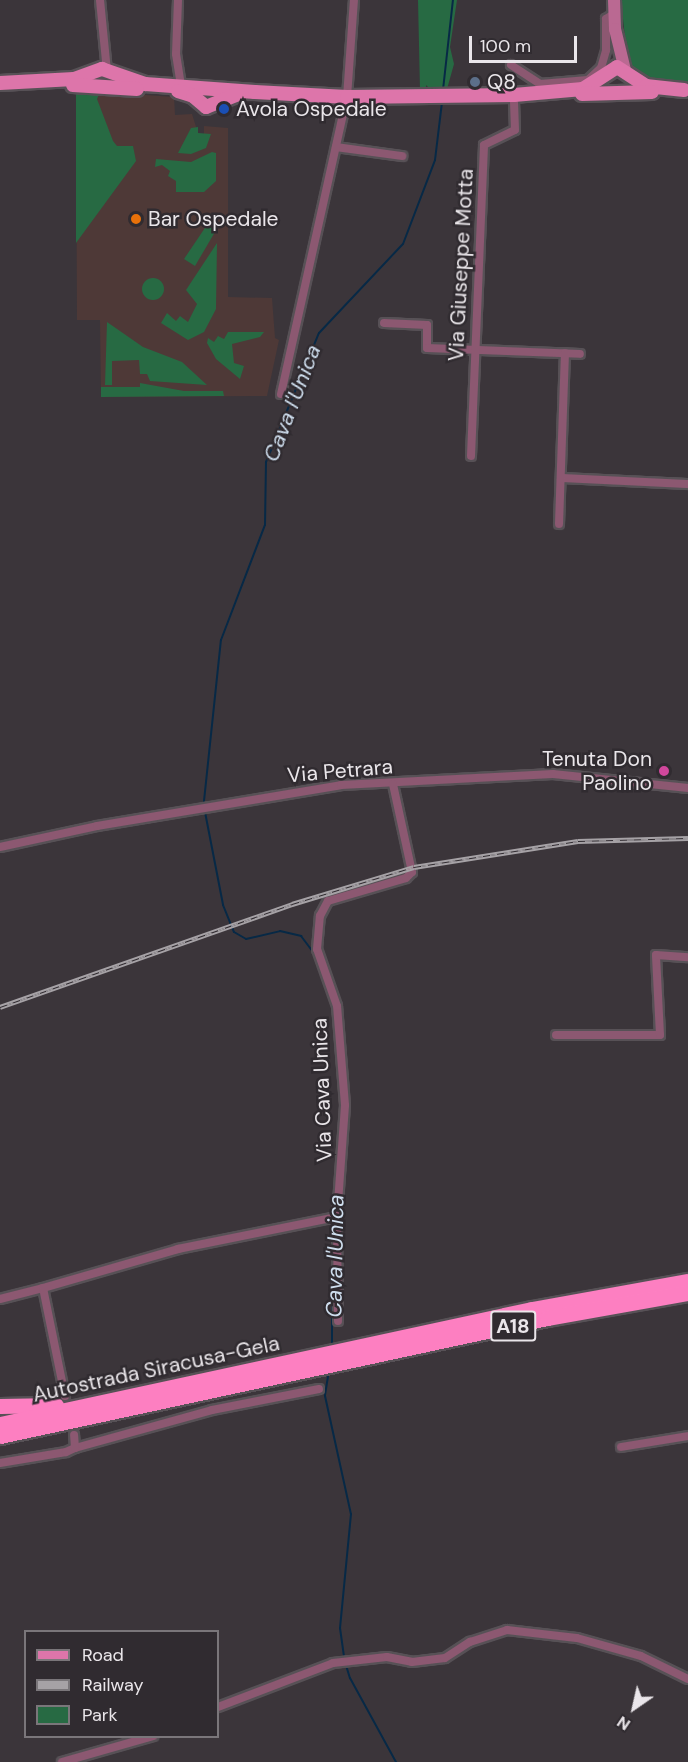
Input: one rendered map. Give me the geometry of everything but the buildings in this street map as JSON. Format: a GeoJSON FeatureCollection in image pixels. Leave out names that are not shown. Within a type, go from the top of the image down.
{"type":"FeatureCollection","features":[{"type":"Feature","properties":{"kind":"highway","name":"A18"},"geometry":{"type":"LineString","coordinates":[[339,1357],[532,1309],[688,1281]]}},
{"type":"Feature","properties":{"kind":"highway","name":"A18"},"geometry":{"type":"LineString","coordinates":[[339,1357],[688,1293]]}},
{"type":"Feature","properties":{"kind":"highway"},"geometry":{"type":"LineString","coordinates":[[320,1361],[339,1357]]}},
{"type":"Feature","properties":{"kind":"highway","name":"Autostrada Siracusa-Gela"},"geometry":{"type":"LineString","coordinates":[[0,1424],[192,1383],[320,1361]]}},
{"type":"Feature","properties":{"kind":"highway","name":"Autostrada Siracusa-Gela"},"geometry":{"type":"LineString","coordinates":[[0,1436],[121,1411],[320,1361]]}},
{"type":"Feature","properties":{"kind":"highway"},"geometry":{"type":"LineString","coordinates":[[0,1406],[51,1406],[143,1387],[192,1383]]}},
{"type":"Feature","properties":{"kind":"highway"},"geometry":{"type":"LineString","coordinates":[[0,1442],[87,1425],[121,1411]]}},
{"type":"Feature","properties":{"kind":"main road"},"geometry":{"type":"LineString","coordinates":[[102,76],[186,92],[255,92],[347,97],[442,97],[514,95],[583,89],[612,68],[626,72],[646,86],[686,89]]}},
{"type":"Feature","properties":{"kind":"main road"},"geometry":{"type":"LineString","coordinates":[[615,92],[628,87],[626,72]]}},
{"type":"Feature","properties":{"kind":"main road"},"geometry":{"type":"LineString","coordinates":[[605,74],[615,92]]}},
{"type":"Feature","properties":{"kind":"main road"},"geometry":{"type":"LineString","coordinates":[[0,83],[102,76],[145,84],[182,86],[204,92]]}},
{"type":"Feature","properties":{"kind":"main road"},"geometry":{"type":"LineString","coordinates":[[559,92],[686,89]]}},
{"type":"Feature","properties":{"kind":"main road"},"geometry":{"type":"LineString","coordinates":[[204,92],[203,106],[228,95],[255,92]]}},
{"type":"Feature","properties":{"kind":"street"},"geometry":{"type":"LineString","coordinates":[[100,0],[102,76]]}},
{"type":"Feature","properties":{"kind":"street"},"geometry":{"type":"LineString","coordinates":[[178,0],[176,54],[182,86]]}},
{"type":"Feature","properties":{"kind":"street"},"geometry":{"type":"LineString","coordinates":[[281,394],[347,97],[354,0]]}},
{"type":"Feature","properties":{"kind":"street"},"geometry":{"type":"LineString","coordinates":[[614,0],[615,29],[626,72]]}},
{"type":"Feature","properties":{"kind":"street"},"geometry":{"type":"LineString","coordinates":[[511,65],[540,84],[588,80],[601,68],[606,50],[606,19],[614,14]]}},
{"type":"Feature","properties":{"kind":"street"},"geometry":{"type":"LineString","coordinates":[[605,74],[615,29]]}},
{"type":"Feature","properties":{"kind":"street","name":"Via Giuseppe Motta"},"geometry":{"type":"LineString","coordinates":[[471,456],[484,146],[515,130],[514,95]]}},
{"type":"Feature","properties":{"kind":"street"},"geometry":{"type":"LineString","coordinates":[[336,147],[402,156]]}},
{"type":"Feature","properties":{"kind":"street"},"geometry":{"type":"LineString","coordinates":[[384,323],[428,325],[427,348],[580,354]]}},
{"type":"Feature","properties":{"kind":"street"},"geometry":{"type":"LineString","coordinates":[[560,524],[566,353]]}},
{"type":"Feature","properties":{"kind":"street"},"geometry":{"type":"LineString","coordinates":[[561,478],[688,484]]}},
{"type":"Feature","properties":{"kind":"street","name":"Via Petrara"},"geometry":{"type":"LineString","coordinates":[[0,847],[245,800],[340,785],[553,774],[688,788]]}},
{"type":"Feature","properties":{"kind":"street","name":"Via Cava Unica"},"geometry":{"type":"LineString","coordinates":[[338,1322],[337,1217],[345,1105],[337,1006],[317,949],[320,916],[328,901],[406,878],[412,872],[393,784]]}},
{"type":"Feature","properties":{"kind":"street"},"geometry":{"type":"LineString","coordinates":[[556,1035],[660,1035],[656,956],[688,957]]}},
{"type":"Feature","properties":{"kind":"street"},"geometry":{"type":"LineString","coordinates":[[0,1299],[178,1249],[337,1217]]}},
{"type":"Feature","properties":{"kind":"street"},"geometry":{"type":"LineString","coordinates":[[43,1288],[65,1396]]}},
{"type":"Feature","properties":{"kind":"street"},"geometry":{"type":"LineString","coordinates":[[0,1463],[75,1448],[202,1412],[319,1389]]}},
{"type":"Feature","properties":{"kind":"street"},"geometry":{"type":"LineString","coordinates":[[74,1435],[75,1448]]}},
{"type":"Feature","properties":{"kind":"street"},"geometry":{"type":"LineString","coordinates":[[621,1447],[688,1436]]}},
{"type":"Feature","properties":{"kind":"street"},"geometry":{"type":"LineString","coordinates":[[219,1707],[333,1663],[387,1657],[412,1662],[445,1658],[471,1642],[507,1630],[577,1638],[641,1656],[688,1679]]}},
{"type":"Feature","properties":{"kind":"street"},"geometry":{"type":"LineString","coordinates":[[62,1762],[149,1738]]}},
{"type":"Feature","properties":{"kind":"shaded area"},"geometry":{"type":"Polygon","coordinates":[[[76,90],[174,97],[175,115],[192,114],[198,133],[204,134],[204,126],[228,128],[228,297],[272,298],[275,338],[279,340],[267,396],[101,397],[100,320],[77,320],[76,90]]]}},
{"type":"Feature","properties":{"kind":"green space"},"geometry":{"type":"Polygon","coordinates":[[[418,0],[457,0],[450,47],[454,64],[447,89],[431,90],[426,85],[426,90],[420,90],[418,0]]]}},
{"type":"Feature","properties":{"kind":"green space"},"geometry":{"type":"Polygon","coordinates":[[[621,0],[688,0],[688,83],[652,84],[628,66],[621,0]]]}},
{"type":"Feature","properties":{"kind":"green space"},"geometry":{"type":"Polygon","coordinates":[[[76,90],[100,92],[97,99],[113,141],[117,146],[133,146],[136,161],[76,243],[76,90]]]}},
{"type":"Feature","properties":{"kind":"green space"},"geometry":{"type":"Polygon","coordinates":[[[198,127],[198,133],[211,134],[206,148],[191,154],[178,153],[191,128],[198,127]]]}},
{"type":"Feature","properties":{"kind":"green space"},"geometry":{"type":"Polygon","coordinates":[[[212,152],[216,153],[216,181],[204,192],[176,192],[176,181],[168,176],[170,171],[162,165],[155,167],[156,159],[191,162],[212,152]]]}},
{"type":"Feature","properties":{"kind":"green space"},"geometry":{"type":"Polygon","coordinates":[[[215,213],[215,232],[195,266],[184,259],[215,213]]]}},
{"type":"Feature","properties":{"kind":"green space"},"geometry":{"type":"Polygon","coordinates":[[[217,243],[216,309],[204,332],[188,340],[161,323],[167,313],[176,321],[180,316],[188,322],[197,304],[186,290],[217,243]]]}},
{"type":"Feature","properties":{"kind":"green space"},"geometry":{"type":"Polygon","coordinates":[[[153,278],[161,281],[164,289],[161,297],[153,300],[145,297],[142,289],[145,281],[153,278]]]}},
{"type":"Feature","properties":{"kind":"green space"},"geometry":{"type":"Polygon","coordinates":[[[107,322],[143,347],[182,362],[207,385],[150,381],[147,374],[140,374],[139,360],[112,361],[112,385],[105,385],[107,322]]]}},
{"type":"Feature","properties":{"kind":"green space"},"geometry":{"type":"Polygon","coordinates":[[[228,332],[264,332],[260,337],[232,344],[234,363],[244,366],[240,379],[216,359],[207,343],[208,338],[214,342],[218,336],[224,339],[228,332]]]}},
{"type":"Feature","properties":{"kind":"green space"},"geometry":{"type":"Polygon","coordinates":[[[140,383],[184,391],[223,391],[224,396],[101,397],[101,387],[140,387],[140,383]]]}},
{"type":"Feature","properties":{"kind":"waterway","name":"Cava l'Unica"},"geometry":{"type":"LineString","coordinates":[[443,90],[453,0]]}},
{"type":"Feature","properties":{"kind":"waterway","name":"Cava l'Unica"},"geometry":{"type":"LineString","coordinates":[[204,801],[221,640],[265,525],[266,462],[319,333],[403,244],[435,160],[442,102]]}},
{"type":"Feature","properties":{"kind":"waterway","name":"Cava l'Unica"},"geometry":{"type":"LineString","coordinates":[[205,812],[223,905],[234,932],[246,939],[280,931],[301,936],[314,953]]}},
{"type":"Feature","properties":{"kind":"waterway","name":"Cava l'Unica"},"geometry":{"type":"LineString","coordinates":[[319,967],[325,984]]}},
{"type":"Feature","properties":{"kind":"waterway","name":"Cava l'Unica"},"geometry":{"type":"LineString","coordinates":[[332,1215],[334,1200]]}},
{"type":"Feature","properties":{"kind":"waterway","name":"Cava l'Unica"},"geometry":{"type":"LineString","coordinates":[[332,1221],[332,1347]]}},
{"type":"Feature","properties":{"kind":"waterway","name":"Cava l'Unica"},"geometry":{"type":"LineString","coordinates":[[329,1370],[325,1396],[351,1514],[340,1628],[345,1662],[350,1678],[396,1762]]}},
{"type":"Feature","properties":{"kind":"railway"},"geometry":{"type":"LineString","coordinates":[[0,1007],[292,904],[414,867],[578,841],[688,838]]}},
{"type":"Feature","properties":{"kind":"place","name":"Q8"},"geometry":{"type":"Point","coordinates":[475,82]}},
{"type":"Feature","properties":{"kind":"place","name":"Avola Ospedale"},"geometry":{"type":"Point","coordinates":[224,109]}},
{"type":"Feature","properties":{"kind":"place","name":"Bar Ospedale"},"geometry":{"type":"Point","coordinates":[136,219]}},
{"type":"Feature","properties":{"kind":"place","name":"Tenuta Don Paolino"},"geometry":{"type":"Point","coordinates":[664,771]}}]}
